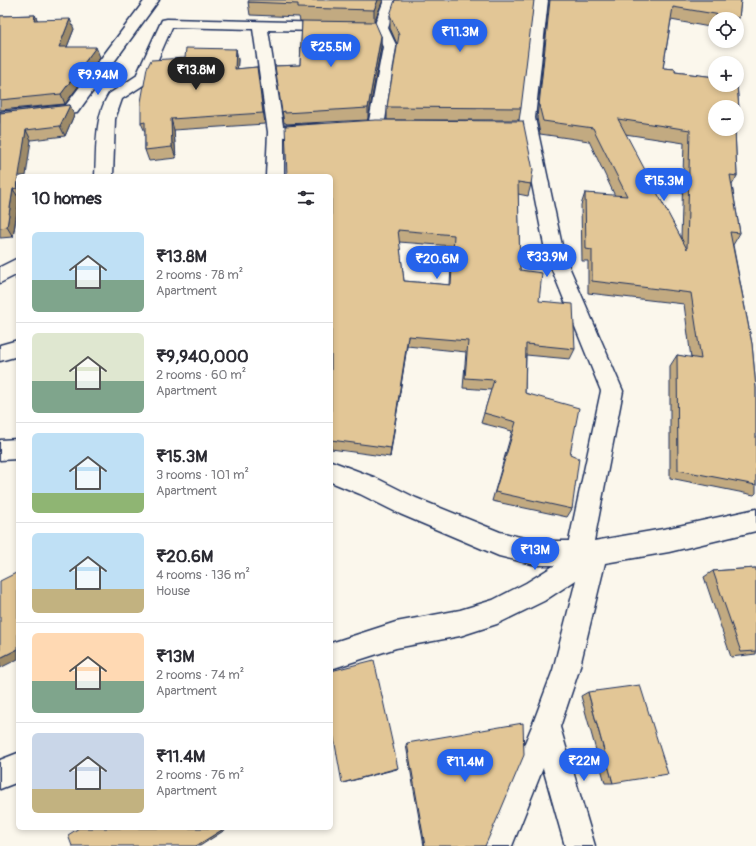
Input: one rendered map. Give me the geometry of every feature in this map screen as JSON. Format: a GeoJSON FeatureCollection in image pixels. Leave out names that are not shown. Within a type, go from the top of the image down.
{"type":"FeatureCollection","features":[{"type":"Feature","properties":{"kind":"street"},"geometry":{"type":"LineString","coordinates":[[0,117],[71,110],[152,0]]}},
{"type":"Feature","properties":{"kind":"street"},"geometry":{"type":"LineString","coordinates":[[376,126],[390,47],[381,28],[391,0]]}},
{"type":"Feature","properties":{"kind":"street"},"geometry":{"type":"LineString","coordinates":[[497,846],[546,727],[566,670],[587,553],[612,391],[555,255],[521,127],[527,118],[541,0]]}},
{"type":"Feature","properties":{"kind":"street"},"geometry":{"type":"LineString","coordinates":[[104,174],[107,144],[106,119],[115,97],[142,78],[167,23],[381,28]]}},
{"type":"Feature","properties":{"kind":"street"},"geometry":{"type":"LineString","coordinates":[[260,26],[276,132],[275,174]]}},
{"type":"Feature","properties":{"kind":"street"},"geometry":{"type":"LineString","coordinates":[[276,132],[330,128]]}},
{"type":"Feature","properties":{"kind":"street"},"geometry":{"type":"LineString","coordinates":[[0,276],[16,266]]}},
{"type":"Feature","properties":{"kind":"street"},"geometry":{"type":"LineString","coordinates":[[0,353],[16,349]]}},
{"type":"Feature","properties":{"kind":"street"},"geometry":{"type":"LineString","coordinates":[[0,450],[16,449]]}},
{"type":"Feature","properties":{"kind":"street"},"geometry":{"type":"LineString","coordinates":[[333,472],[368,486],[408,506],[499,544],[536,553],[587,553],[669,540],[756,520]]}},
{"type":"Feature","properties":{"kind":"street"},"geometry":{"type":"LineString","coordinates":[[333,655],[396,635],[460,623],[497,611],[535,592],[587,553]]}},
{"type":"Feature","properties":{"kind":"street"},"geometry":{"type":"LineString","coordinates":[[546,727],[580,846]]}},
{"type":"Feature","properties":{"kind":"street"},"geometry":{"type":"LineString","coordinates":[[0,775],[16,768]]}},
{"type":"Feature","properties":{"kind":"building"},"geometry":{"type":"Polygon","coordinates":[[[249,0],[378,0],[374,10],[298,8],[298,4],[248,2],[249,0]]]}},
{"type":"Feature","properties":{"kind":"building"},"geometry":{"type":"Polygon","coordinates":[[[395,0],[534,0],[521,108],[387,107],[399,35],[390,15],[395,0]]]}},
{"type":"Feature","properties":{"kind":"building"},"geometry":{"type":"Polygon","coordinates":[[[550,0],[741,0],[740,12],[708,13],[673,7],[663,68],[675,69],[675,72],[708,76],[708,92],[738,92],[738,100],[708,100],[708,136],[735,136],[737,176],[730,175],[740,233],[730,232],[752,344],[756,388],[756,485],[678,470],[677,355],[701,359],[691,293],[592,281],[592,250],[586,249],[585,193],[627,196],[593,128],[543,121],[539,105],[550,0]],[[618,119],[687,249],[690,130],[618,119]]]}},
{"type":"Feature","properties":{"kind":"building"},"geometry":{"type":"Polygon","coordinates":[[[35,15],[34,20],[70,19],[59,47],[96,47],[61,94],[0,100],[0,16],[35,15]]]}},
{"type":"Feature","properties":{"kind":"building"},"geometry":{"type":"Polygon","coordinates":[[[302,21],[375,22],[381,36],[368,108],[282,112],[275,66],[300,65],[302,21]]]}},
{"type":"Feature","properties":{"kind":"building"},"geometry":{"type":"Polygon","coordinates":[[[186,48],[236,49],[235,69],[257,67],[263,113],[171,119],[172,147],[145,150],[145,122],[141,123],[141,102],[147,68],[151,60],[185,58],[186,48]]]}},
{"type":"Feature","properties":{"kind":"building"},"geometry":{"type":"Polygon","coordinates":[[[70,105],[60,126],[26,130],[19,174],[16,174],[16,188],[13,189],[7,227],[0,228],[0,113],[70,105]]]}},
{"type":"Feature","properties":{"kind":"building"},"geometry":{"type":"Polygon","coordinates":[[[376,120],[523,121],[533,170],[531,184],[518,182],[520,270],[542,273],[539,301],[573,304],[575,349],[526,344],[525,393],[579,408],[570,454],[579,458],[572,509],[495,492],[516,422],[484,413],[494,380],[465,378],[468,341],[408,336],[391,448],[333,440],[333,174],[287,174],[285,126],[376,120]],[[398,230],[404,281],[451,285],[454,235],[398,230]]]}},
{"type":"Feature","properties":{"kind":"building"},"geometry":{"type":"Polygon","coordinates":[[[756,568],[756,651],[741,652],[713,571],[756,568]]]}},
{"type":"Feature","properties":{"kind":"building"},"geometry":{"type":"Polygon","coordinates":[[[16,573],[16,650],[0,658],[0,581],[16,573]]]}},
{"type":"Feature","properties":{"kind":"building"},"geometry":{"type":"Polygon","coordinates":[[[374,660],[398,768],[342,783],[333,733],[333,670],[374,660]]]}},
{"type":"Feature","properties":{"kind":"building"},"geometry":{"type":"Polygon","coordinates":[[[640,685],[668,774],[613,783],[588,692],[640,685]]]}},
{"type":"Feature","properties":{"kind":"building"},"geometry":{"type":"Polygon","coordinates":[[[523,723],[524,755],[485,846],[425,846],[407,743],[523,723]]]}},
{"type":"Feature","properties":{"kind":"building"},"geometry":{"type":"Polygon","coordinates":[[[76,830],[222,830],[196,846],[72,846],[68,835],[76,830]]]}}]}
